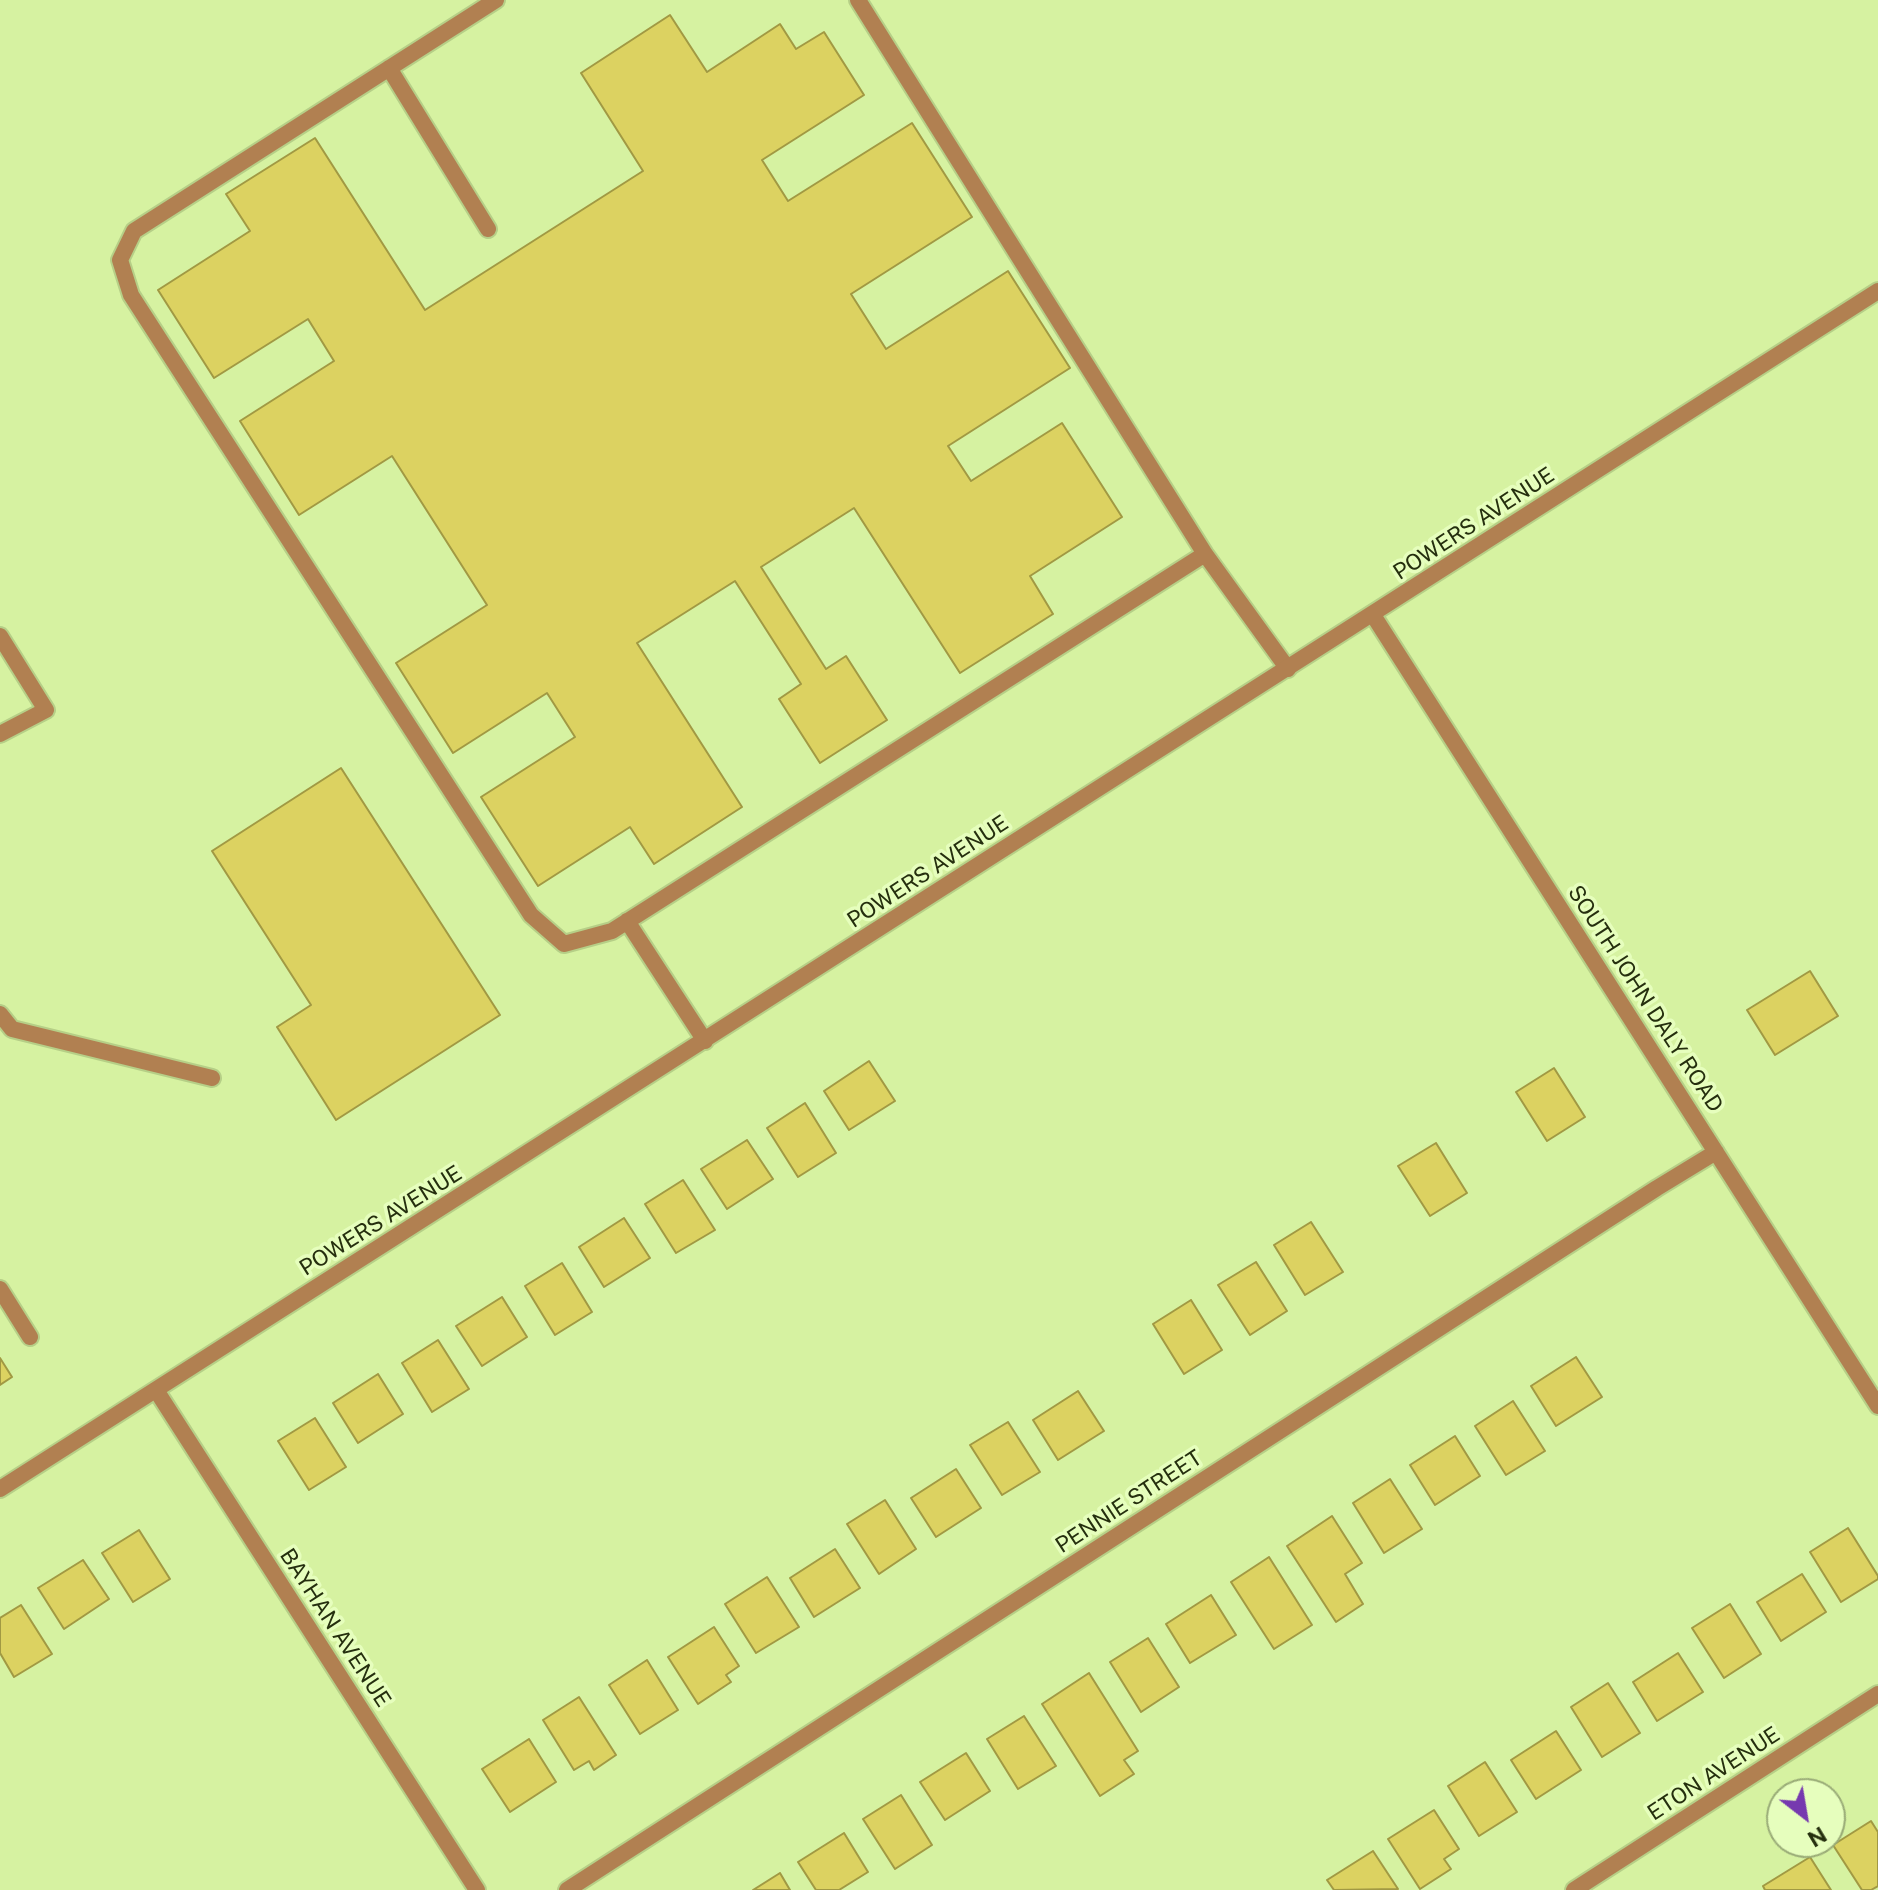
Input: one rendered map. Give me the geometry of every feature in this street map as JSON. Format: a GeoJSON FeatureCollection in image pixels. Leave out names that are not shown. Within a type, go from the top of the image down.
{"type":"FeatureCollection","features":[{"type":"Feature","properties":{"kind":"street"},"geometry":{"type":"LineString","coordinates":[[496,0],[134,231],[120,260],[131,295],[531,915],[564,944],[612,931],[1205,554]]}},
{"type":"Feature","properties":{"kind":"street"},"geometry":{"type":"LineString","coordinates":[[858,0],[1205,554],[1288,669]]}},
{"type":"Feature","properties":{"kind":"street"},"geometry":{"type":"LineString","coordinates":[[389,68],[488,229]]}},
{"type":"Feature","properties":{"kind":"street","name":"POWERS AVENUE"},"geometry":{"type":"LineString","coordinates":[[0,1489],[1876,297]]}},
{"type":"Feature","properties":{"kind":"street","name":"SOUTH JOHN DALY ROAD"},"geometry":{"type":"LineString","coordinates":[[1373,615],[1878,1406]]}},
{"type":"Feature","properties":{"kind":"street"},"geometry":{"type":"LineString","coordinates":[[0,636],[46,710],[0,734]]}},
{"type":"Feature","properties":{"kind":"street"},"geometry":{"type":"LineString","coordinates":[[627,921],[705,1041]]}},
{"type":"Feature","properties":{"kind":"street"},"geometry":{"type":"LineString","coordinates":[[0,1014],[12,1029],[212,1078]]}},
{"type":"Feature","properties":{"kind":"street","name":"PENNIE STREET"},"geometry":{"type":"LineString","coordinates":[[567,1890],[1716,1152]]}},
{"type":"Feature","properties":{"kind":"street"},"geometry":{"type":"LineString","coordinates":[[0,1289],[30,1337]]}},
{"type":"Feature","properties":{"kind":"street","name":"BAYHAN AVENUE"},"geometry":{"type":"LineString","coordinates":[[156,1390],[477,1890]]}},
{"type":"Feature","properties":{"kind":"street","name":"ETON AVENUE"},"geometry":{"type":"LineString","coordinates":[[1574,1890],[1878,1694]]}},
{"type":"Feature","properties":{"kind":"building"},"geometry":{"type":"Polygon","coordinates":[[[670,15],[707,72],[780,24],[796,49],[824,32],[864,95],[762,160],[788,201],[912,123],[972,217],[851,294],[886,349],[1008,271],[1070,368],[948,446],[971,481],[1062,423],[1122,517],[1030,576],[1053,614],[960,673],[854,508],[761,567],[826,669],[846,656],[887,720],[820,763],[779,699],[801,684],[735,581],[637,643],[742,807],[654,864],[630,827],[538,886],[481,797],[575,737],[547,693],[453,753],[396,663],[487,605],[392,456],[299,515],[240,421],[334,361],[308,319],[214,378],[158,290],[250,231],[226,194],[315,138],[425,310],[643,171],[581,73],[670,15]]]}},
{"type":"Feature","properties":{"kind":"building"},"geometry":{"type":"Polygon","coordinates":[[[341,768],[500,1015],[336,1120],[277,1027],[311,1005],[212,851],[341,768]]]}},
{"type":"Feature","properties":{"kind":"building"},"geometry":{"type":"Polygon","coordinates":[[[1810,971],[1838,1016],[1775,1055],[1747,1010],[1810,971]]]}},
{"type":"Feature","properties":{"kind":"building"},"geometry":{"type":"Polygon","coordinates":[[[869,1061],[895,1101],[849,1130],[824,1091],[869,1061]]]}},
{"type":"Feature","properties":{"kind":"building"},"geometry":{"type":"Polygon","coordinates":[[[1554,1068],[1585,1117],[1547,1141],[1516,1092],[1554,1068]]]}},
{"type":"Feature","properties":{"kind":"building"},"geometry":{"type":"Polygon","coordinates":[[[805,1103],[836,1153],[798,1177],[767,1128],[805,1103]]]}},
{"type":"Feature","properties":{"kind":"building"},"geometry":{"type":"Polygon","coordinates":[[[747,1140],[773,1179],[727,1209],[701,1169],[747,1140]]]}},
{"type":"Feature","properties":{"kind":"building"},"geometry":{"type":"Polygon","coordinates":[[[1436,1143],[1467,1193],[1430,1216],[1398,1166],[1436,1143]]]}},
{"type":"Feature","properties":{"kind":"building"},"geometry":{"type":"Polygon","coordinates":[[[683,1180],[715,1230],[676,1253],[645,1204],[683,1180]]]}},
{"type":"Feature","properties":{"kind":"building"},"geometry":{"type":"Polygon","coordinates":[[[624,1218],[650,1258],[604,1287],[579,1247],[624,1218]]]}},
{"type":"Feature","properties":{"kind":"building"},"geometry":{"type":"Polygon","coordinates":[[[1311,1222],[1343,1272],[1305,1295],[1274,1245],[1311,1222]]]}},
{"type":"Feature","properties":{"kind":"building"},"geometry":{"type":"Polygon","coordinates":[[[1256,1262],[1287,1311],[1250,1335],[1218,1285],[1256,1262]]]}},
{"type":"Feature","properties":{"kind":"building"},"geometry":{"type":"Polygon","coordinates":[[[562,1263],[592,1312],[555,1335],[525,1286],[562,1263]]]}},
{"type":"Feature","properties":{"kind":"building"},"geometry":{"type":"Polygon","coordinates":[[[502,1297],[527,1337],[482,1366],[456,1326],[502,1297]]]}},
{"type":"Feature","properties":{"kind":"building"},"geometry":{"type":"Polygon","coordinates":[[[1191,1300],[1222,1350],[1184,1374],[1153,1324],[1191,1300]]]}},
{"type":"Feature","properties":{"kind":"building"},"geometry":{"type":"Polygon","coordinates":[[[438,1340],[469,1389],[432,1412],[402,1363],[438,1340]]]}},
{"type":"Feature","properties":{"kind":"building"},"geometry":{"type":"Polygon","coordinates":[[[1576,1357],[1602,1397],[1556,1426],[1531,1386],[1576,1357]]]}},
{"type":"Feature","properties":{"kind":"building"},"geometry":{"type":"Polygon","coordinates":[[[0,1358],[12,1377],[0,1385],[0,1358]]]}},
{"type":"Feature","properties":{"kind":"building"},"geometry":{"type":"Polygon","coordinates":[[[378,1374],[403,1414],[358,1443],[333,1403],[378,1374]]]}},
{"type":"Feature","properties":{"kind":"building"},"geometry":{"type":"Polygon","coordinates":[[[1078,1391],[1104,1431],[1058,1460],[1033,1420],[1078,1391]]]}},
{"type":"Feature","properties":{"kind":"building"},"geometry":{"type":"Polygon","coordinates":[[[1513,1401],[1545,1451],[1506,1475],[1475,1426],[1513,1401]]]}},
{"type":"Feature","properties":{"kind":"building"},"geometry":{"type":"Polygon","coordinates":[[[315,1418],[346,1467],[309,1490],[278,1441],[315,1418]]]}},
{"type":"Feature","properties":{"kind":"building"},"geometry":{"type":"Polygon","coordinates":[[[1008,1422],[1040,1472],[1002,1495],[970,1445],[1008,1422]]]}},
{"type":"Feature","properties":{"kind":"building"},"geometry":{"type":"Polygon","coordinates":[[[1455,1436],[1480,1476],[1435,1505],[1410,1465],[1455,1436]]]}},
{"type":"Feature","properties":{"kind":"building"},"geometry":{"type":"Polygon","coordinates":[[[956,1469],[981,1508],[936,1537],[911,1498],[956,1469]]]}},
{"type":"Feature","properties":{"kind":"building"},"geometry":{"type":"Polygon","coordinates":[[[1390,1479],[1422,1529],[1384,1553],[1353,1503],[1390,1479]]]}},
{"type":"Feature","properties":{"kind":"building"},"geometry":{"type":"Polygon","coordinates":[[[885,1500],[916,1549],[879,1574],[847,1524],[885,1500]]]}},
{"type":"Feature","properties":{"kind":"building"},"geometry":{"type":"Polygon","coordinates":[[[1332,1516],[1362,1563],[1345,1574],[1363,1604],[1336,1622],[1287,1546],[1332,1516]]]}},
{"type":"Feature","properties":{"kind":"building"},"geometry":{"type":"Polygon","coordinates":[[[1848,1528],[1878,1579],[1841,1602],[1810,1552],[1848,1528]]]}},
{"type":"Feature","properties":{"kind":"building"},"geometry":{"type":"Polygon","coordinates":[[[139,1530],[170,1579],[133,1602],[102,1553],[139,1530]]]}},
{"type":"Feature","properties":{"kind":"building"},"geometry":{"type":"Polygon","coordinates":[[[835,1549],[860,1588],[814,1617],[790,1578],[835,1549]]]}},
{"type":"Feature","properties":{"kind":"building"},"geometry":{"type":"Polygon","coordinates":[[[1269,1557],[1312,1625],[1274,1649],[1231,1582],[1269,1557]]]}},
{"type":"Feature","properties":{"kind":"building"},"geometry":{"type":"Polygon","coordinates":[[[83,1560],[109,1599],[64,1629],[38,1588],[83,1560]]]}},
{"type":"Feature","properties":{"kind":"building"},"geometry":{"type":"Polygon","coordinates":[[[1802,1574],[1826,1612],[1781,1641],[1757,1602],[1802,1574]]]}},
{"type":"Feature","properties":{"kind":"building"},"geometry":{"type":"Polygon","coordinates":[[[767,1577],[799,1627],[756,1653],[725,1604],[767,1577]]]}},
{"type":"Feature","properties":{"kind":"building"},"geometry":{"type":"Polygon","coordinates":[[[1211,1595],[1236,1635],[1190,1663],[1166,1624],[1211,1595]]]}},
{"type":"Feature","properties":{"kind":"building"},"geometry":{"type":"Polygon","coordinates":[[[1730,1604],[1761,1654],[1724,1678],[1692,1628],[1730,1604]]]}},
{"type":"Feature","properties":{"kind":"building"},"geometry":{"type":"Polygon","coordinates":[[[21,1605],[52,1654],[14,1677],[0,1653],[0,1618],[21,1605]]]}},
{"type":"Feature","properties":{"kind":"building"},"geometry":{"type":"Polygon","coordinates":[[[714,1627],[739,1666],[726,1675],[731,1682],[698,1704],[668,1657],[714,1627]]]}},
{"type":"Feature","properties":{"kind":"building"},"geometry":{"type":"Polygon","coordinates":[[[1148,1638],[1179,1687],[1141,1712],[1110,1662],[1148,1638]]]}},
{"type":"Feature","properties":{"kind":"building"},"geometry":{"type":"Polygon","coordinates":[[[1678,1653],[1703,1692],[1657,1721],[1633,1682],[1678,1653]]]}},
{"type":"Feature","properties":{"kind":"building"},"geometry":{"type":"Polygon","coordinates":[[[647,1660],[678,1710],[640,1734],[609,1685],[647,1660]]]}},
{"type":"Feature","properties":{"kind":"building"},"geometry":{"type":"Polygon","coordinates":[[[1089,1673],[1138,1751],[1124,1760],[1134,1774],[1100,1796],[1042,1704],[1089,1673]]]}},
{"type":"Feature","properties":{"kind":"building"},"geometry":{"type":"Polygon","coordinates":[[[1608,1683],[1640,1733],[1602,1757],[1571,1707],[1608,1683]]]}},
{"type":"Feature","properties":{"kind":"building"},"geometry":{"type":"Polygon","coordinates":[[[579,1697],[616,1755],[594,1770],[589,1761],[574,1770],[543,1720],[579,1697]]]}},
{"type":"Feature","properties":{"kind":"building"},"geometry":{"type":"Polygon","coordinates":[[[1024,1716],[1056,1766],[1018,1789],[987,1739],[1024,1716]]]}},
{"type":"Feature","properties":{"kind":"building"},"geometry":{"type":"Polygon","coordinates":[[[1556,1731],[1581,1770],[1536,1799],[1511,1760],[1556,1731]]]}},
{"type":"Feature","properties":{"kind":"building"},"geometry":{"type":"Polygon","coordinates":[[[529,1739],[556,1782],[510,1812],[482,1769],[529,1739]]]}},
{"type":"Feature","properties":{"kind":"building"},"geometry":{"type":"Polygon","coordinates":[[[966,1753],[990,1791],[945,1820],[920,1782],[966,1753]]]}},
{"type":"Feature","properties":{"kind":"building"},"geometry":{"type":"Polygon","coordinates":[[[1485,1762],[1517,1812],[1479,1836],[1448,1786],[1485,1762]]]}},
{"type":"Feature","properties":{"kind":"building"},"geometry":{"type":"Polygon","coordinates":[[[901,1795],[932,1845],[895,1869],[863,1819],[901,1795]]]}},
{"type":"Feature","properties":{"kind":"building"},"geometry":{"type":"Polygon","coordinates":[[[1434,1810],[1459,1849],[1444,1859],[1451,1869],[1420,1889],[1388,1839],[1434,1810]]]}},
{"type":"Feature","properties":{"kind":"building"},"geometry":{"type":"Polygon","coordinates":[[[1871,1821],[1878,1832],[1878,1886],[1871,1890],[1862,1890],[1841,1858],[1846,1858],[1846,1837],[1871,1821]]]}},
{"type":"Feature","properties":{"kind":"building"},"geometry":{"type":"Polygon","coordinates":[[[844,1833],[868,1872],[839,1890],[816,1890],[798,1862],[844,1833]]]}},
{"type":"Feature","properties":{"kind":"building"},"geometry":{"type":"Polygon","coordinates":[[[1373,1851],[1398,1889],[1334,1890],[1327,1880],[1373,1851]]]}},
{"type":"Feature","properties":{"kind":"building"},"geometry":{"type":"Polygon","coordinates":[[[1811,1858],[1831,1890],[1765,1890],[1763,1886],[1811,1858]]]}},
{"type":"Feature","properties":{"kind":"building"},"geometry":{"type":"Polygon","coordinates":[[[780,1873],[790,1890],[753,1890],[780,1873]]]}}]}
